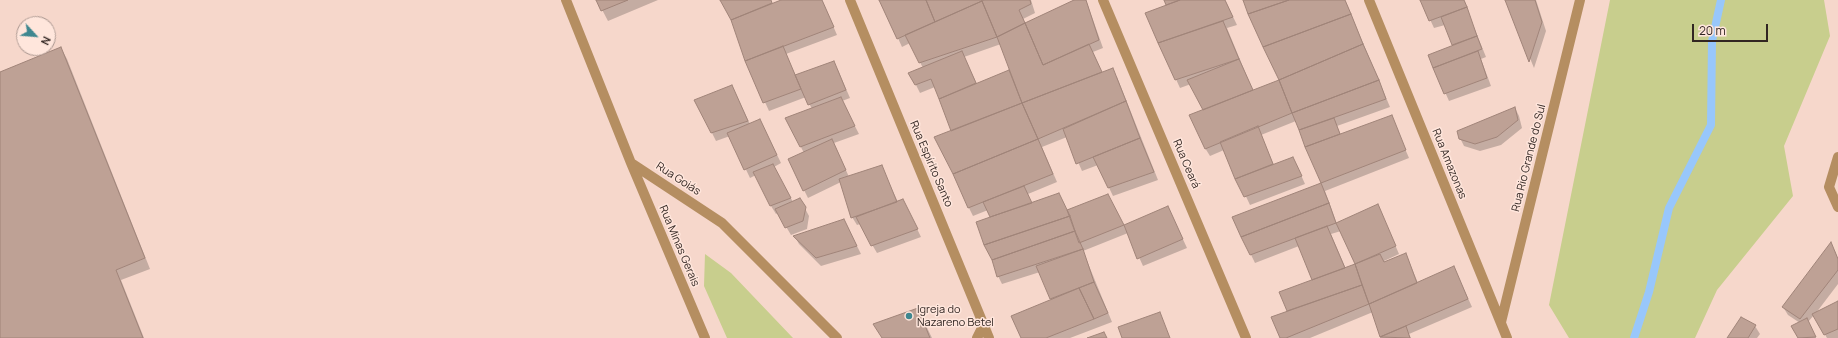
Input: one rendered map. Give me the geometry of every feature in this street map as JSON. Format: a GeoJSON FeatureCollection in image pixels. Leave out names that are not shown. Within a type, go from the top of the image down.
{"type":"FeatureCollection","features":[{"type":"Feature","properties":{"kind":"street"},"geometry":{"type":"LineString","coordinates":[[566,0],[631,163]]}},
{"type":"Feature","properties":{"kind":"street","name":"Rua Espírito Santo"},"geometry":{"type":"LineString","coordinates":[[850,0],[989,338]]}},
{"type":"Feature","properties":{"kind":"street","name":"Rua Ceará"},"geometry":{"type":"LineString","coordinates":[[1103,0],[1246,338]]}},
{"type":"Feature","properties":{"kind":"street","name":"Rua Amazonas"},"geometry":{"type":"LineString","coordinates":[[1369,0],[1507,338]]}},
{"type":"Feature","properties":{"kind":"street","name":"Rua Rio Grande do Sul"},"geometry":{"type":"LineString","coordinates":[[1501,322],[1580,0]]}},
{"type":"Feature","properties":{"kind":"street"},"geometry":{"type":"LineString","coordinates":[[1838,157],[1829,187],[1838,207]]}},
{"type":"Feature","properties":{"kind":"street","name":"Rua Minas Gerais"},"geometry":{"type":"LineString","coordinates":[[631,163],[705,338]]}},
{"type":"Feature","properties":{"kind":"street","name":"Rua Goiás"},"geometry":{"type":"LineString","coordinates":[[631,163],[722,223],[837,338]]}},
{"type":"Feature","properties":{"kind":"street"},"geometry":{"type":"LineString","coordinates":[[977,338],[984,324]]}},
{"type":"Feature","properties":{"kind":"green space"},"geometry":{"type":"Polygon","coordinates":[[[1610,0],[1824,0],[1830,36],[1784,146],[1793,196],[1717,290],[1695,338],[1569,338],[1549,305],[1610,0]]]}},
{"type":"Feature","properties":{"kind":"green space"},"geometry":{"type":"Polygon","coordinates":[[[705,254],[731,273],[793,338],[727,338],[704,286],[705,254]]]}},
{"type":"Feature","properties":{"kind":"building"},"geometry":{"type":"Polygon","coordinates":[[[596,0],[628,0],[601,11],[596,0]]]}},
{"type":"Feature","properties":{"kind":"building"},"geometry":{"type":"Polygon","coordinates":[[[720,0],[771,0],[772,3],[731,20],[720,0]]]}},
{"type":"Feature","properties":{"kind":"building"},"geometry":{"type":"Polygon","coordinates":[[[781,0],[822,0],[834,27],[745,61],[731,20],[781,0]]]}},
{"type":"Feature","properties":{"kind":"building"},"geometry":{"type":"Polygon","coordinates":[[[879,0],[926,0],[935,22],[897,39],[879,0]]]}},
{"type":"Feature","properties":{"kind":"building"},"geometry":{"type":"Polygon","coordinates":[[[926,0],[982,0],[982,1],[935,22],[926,0]]]}},
{"type":"Feature","properties":{"kind":"building"},"geometry":{"type":"Polygon","coordinates":[[[1030,0],[1031,4],[1019,10],[1025,23],[997,37],[982,1],[1030,0]]]}},
{"type":"Feature","properties":{"kind":"building"},"geometry":{"type":"Polygon","coordinates":[[[1074,0],[1086,0],[1099,40],[1043,65],[1025,23],[1074,0]]]}},
{"type":"Feature","properties":{"kind":"building"},"geometry":{"type":"Polygon","coordinates":[[[1164,0],[1180,0],[1166,5],[1164,0]]]}},
{"type":"Feature","properties":{"kind":"building"},"geometry":{"type":"Polygon","coordinates":[[[1180,0],[1225,0],[1233,17],[1158,43],[1145,13],[1180,0]]]}},
{"type":"Feature","properties":{"kind":"building"},"geometry":{"type":"Polygon","coordinates":[[[1243,0],[1289,0],[1248,14],[1243,0]]]}},
{"type":"Feature","properties":{"kind":"building"},"geometry":{"type":"Polygon","coordinates":[[[1289,0],[1345,0],[1351,14],[1263,47],[1248,14],[1289,0]]]}},
{"type":"Feature","properties":{"kind":"building"},"geometry":{"type":"Polygon","coordinates":[[[1420,0],[1464,0],[1467,7],[1429,21],[1420,0]]]}},
{"type":"Feature","properties":{"kind":"building"},"geometry":{"type":"Polygon","coordinates":[[[1505,0],[1535,0],[1542,22],[1529,62],[1505,0]]]}},
{"type":"Feature","properties":{"kind":"building"},"geometry":{"type":"Polygon","coordinates":[[[982,1],[997,37],[919,63],[905,35],[982,1]]]}},
{"type":"Feature","properties":{"kind":"building"},"geometry":{"type":"Polygon","coordinates":[[[1467,7],[1477,36],[1452,45],[1441,17],[1467,7]]]}},
{"type":"Feature","properties":{"kind":"building"},"geometry":{"type":"Polygon","coordinates":[[[1351,14],[1363,44],[1279,80],[1263,47],[1351,14]]]}},
{"type":"Feature","properties":{"kind":"building"},"geometry":{"type":"Polygon","coordinates":[[[1223,21],[1239,59],[1175,80],[1158,43],[1223,21]]]}},
{"type":"Feature","properties":{"kind":"building"},"geometry":{"type":"Polygon","coordinates":[[[1025,23],[1043,65],[1089,44],[1102,72],[1022,103],[997,37],[1025,23]]]}},
{"type":"Feature","properties":{"kind":"building"},"geometry":{"type":"Polygon","coordinates":[[[1477,36],[1482,49],[1433,68],[1428,55],[1477,36]]]}},
{"type":"Feature","properties":{"kind":"building"},"geometry":{"type":"Polygon","coordinates":[[[1363,44],[1379,80],[1292,113],[1279,80],[1363,44]]]}},
{"type":"Feature","properties":{"kind":"building"},"geometry":{"type":"Polygon","coordinates":[[[783,46],[801,89],[763,103],[745,61],[783,46]]]}},
{"type":"Feature","properties":{"kind":"building"},"geometry":{"type":"Polygon","coordinates":[[[61,47],[145,258],[116,270],[143,338],[0,338],[0,72],[39,56],[56,56],[56,49],[61,47]]]}},
{"type":"Feature","properties":{"kind":"building"},"geometry":{"type":"Polygon","coordinates":[[[962,51],[976,83],[939,99],[931,79],[915,85],[908,73],[962,51]]]}},
{"type":"Feature","properties":{"kind":"building"},"geometry":{"type":"Polygon","coordinates":[[[1478,51],[1487,78],[1444,94],[1433,68],[1478,51]]]}},
{"type":"Feature","properties":{"kind":"building"},"geometry":{"type":"Polygon","coordinates":[[[1239,59],[1253,90],[1203,110],[1187,80],[1239,59]]]}},
{"type":"Feature","properties":{"kind":"building"},"geometry":{"type":"Polygon","coordinates":[[[834,61],[846,90],[808,105],[795,75],[834,61]]]}},
{"type":"Feature","properties":{"kind":"building"},"geometry":{"type":"Polygon","coordinates":[[[1113,68],[1126,101],[1038,139],[1022,103],[1113,68]]]}},
{"type":"Feature","properties":{"kind":"building"},"geometry":{"type":"Polygon","coordinates":[[[1009,70],[1022,103],[951,131],[939,99],[1009,70]]]}},
{"type":"Feature","properties":{"kind":"building"},"geometry":{"type":"Polygon","coordinates":[[[1279,80],[1292,113],[1205,149],[1189,115],[1279,80]]]}},
{"type":"Feature","properties":{"kind":"building"},"geometry":{"type":"Polygon","coordinates":[[[1379,80],[1386,99],[1299,130],[1292,113],[1379,80]]]}},
{"type":"Feature","properties":{"kind":"building"},"geometry":{"type":"Polygon","coordinates":[[[732,85],[748,121],[711,133],[694,100],[732,85]]]}},
{"type":"Feature","properties":{"kind":"building"},"geometry":{"type":"Polygon","coordinates":[[[841,97],[855,126],[800,147],[785,118],[841,97]]]}},
{"type":"Feature","properties":{"kind":"building"},"geometry":{"type":"Polygon","coordinates":[[[1126,101],[1140,138],[1076,164],[1063,129],[1126,101]]]}},
{"type":"Feature","properties":{"kind":"building"},"geometry":{"type":"Polygon","coordinates":[[[1022,103],[1038,139],[953,174],[934,137],[1022,103]]]}},
{"type":"Feature","properties":{"kind":"building"},"geometry":{"type":"Polygon","coordinates":[[[1515,107],[1518,120],[1497,137],[1475,144],[1459,139],[1457,131],[1515,107]]]}},
{"type":"Feature","properties":{"kind":"building"},"geometry":{"type":"Polygon","coordinates":[[[1392,115],[1406,150],[1321,183],[1305,147],[1392,115]]]}},
{"type":"Feature","properties":{"kind":"building"},"geometry":{"type":"Polygon","coordinates":[[[1334,118],[1340,134],[1305,147],[1299,130],[1334,118]]]}},
{"type":"Feature","properties":{"kind":"building"},"geometry":{"type":"Polygon","coordinates":[[[760,119],[777,155],[744,170],[727,133],[760,119]]]}},
{"type":"Feature","properties":{"kind":"building"},"geometry":{"type":"Polygon","coordinates":[[[1258,126],[1273,164],[1235,179],[1220,142],[1258,126]]]}},
{"type":"Feature","properties":{"kind":"building"},"geometry":{"type":"Polygon","coordinates":[[[1140,138],[1154,172],[1108,188],[1093,157],[1140,138]]]}},
{"type":"Feature","properties":{"kind":"building"},"geometry":{"type":"Polygon","coordinates":[[[832,139],[846,170],[803,191],[788,159],[832,139]]]}},
{"type":"Feature","properties":{"kind":"building"},"geometry":{"type":"Polygon","coordinates":[[[1038,139],[1053,174],[968,208],[953,174],[1038,139]]]}},
{"type":"Feature","properties":{"kind":"building"},"geometry":{"type":"Polygon","coordinates":[[[1293,157],[1302,176],[1244,197],[1235,179],[1293,157]]]}},
{"type":"Feature","properties":{"kind":"building"},"geometry":{"type":"Polygon","coordinates":[[[773,164],[791,198],[770,206],[753,172],[773,164]]]}},
{"type":"Feature","properties":{"kind":"building"},"geometry":{"type":"Polygon","coordinates":[[[882,165],[897,202],[851,218],[839,179],[882,165]]]}},
{"type":"Feature","properties":{"kind":"building"},"geometry":{"type":"Polygon","coordinates":[[[1321,183],[1329,203],[1241,237],[1232,217],[1321,183]]]}},
{"type":"Feature","properties":{"kind":"building"},"geometry":{"type":"Polygon","coordinates":[[[1024,186],[1032,203],[990,217],[983,202],[1024,186]]]}},
{"type":"Feature","properties":{"kind":"building"},"geometry":{"type":"Polygon","coordinates":[[[1059,193],[1070,216],[984,245],[976,222],[1059,193]]]}},
{"type":"Feature","properties":{"kind":"building"},"geometry":{"type":"Polygon","coordinates":[[[1108,194],[1124,225],[1079,243],[1067,210],[1108,194]]]}},
{"type":"Feature","properties":{"kind":"building"},"geometry":{"type":"Polygon","coordinates":[[[800,198],[806,207],[803,221],[785,228],[775,209],[800,198]]]}},
{"type":"Feature","properties":{"kind":"building"},"geometry":{"type":"Polygon","coordinates":[[[903,199],[918,229],[871,246],[856,217],[903,199]]]}},
{"type":"Feature","properties":{"kind":"building"},"geometry":{"type":"Polygon","coordinates":[[[1329,203],[1336,223],[1250,255],[1241,237],[1329,203]]]}},
{"type":"Feature","properties":{"kind":"building"},"geometry":{"type":"Polygon","coordinates":[[[1378,204],[1396,246],[1355,264],[1336,223],[1378,204]]]}},
{"type":"Feature","properties":{"kind":"building"},"geometry":{"type":"Polygon","coordinates":[[[1168,206],[1183,239],[1137,259],[1124,225],[1168,206]]]}},
{"type":"Feature","properties":{"kind":"building"},"geometry":{"type":"Polygon","coordinates":[[[1070,216],[1075,231],[992,260],[984,245],[1070,216]]]}},
{"type":"Feature","properties":{"kind":"building"},"geometry":{"type":"Polygon","coordinates":[[[844,219],[857,246],[816,258],[793,236],[844,219]]]}},
{"type":"Feature","properties":{"kind":"building"},"geometry":{"type":"Polygon","coordinates":[[[1327,226],[1345,268],[1312,280],[1295,238],[1327,226]]]}},
{"type":"Feature","properties":{"kind":"building"},"geometry":{"type":"Polygon","coordinates":[[[1075,231],[1083,249],[997,277],[992,260],[1075,231]]]}},
{"type":"Feature","properties":{"kind":"building"},"geometry":{"type":"Polygon","coordinates":[[[1831,242],[1838,259],[1838,270],[1800,319],[1782,307],[1831,242]]]}},
{"type":"Feature","properties":{"kind":"building"},"geometry":{"type":"Polygon","coordinates":[[[1083,249],[1094,282],[1050,299],[1036,266],[1083,249]]]}},
{"type":"Feature","properties":{"kind":"building"},"geometry":{"type":"Polygon","coordinates":[[[1406,253],[1417,283],[1369,304],[1355,264],[1380,254],[1384,262],[1406,253]]]}},
{"type":"Feature","properties":{"kind":"building"},"geometry":{"type":"Polygon","coordinates":[[[1355,264],[1362,285],[1287,311],[1279,292],[1355,264]]]}},
{"type":"Feature","properties":{"kind":"building"},"geometry":{"type":"Polygon","coordinates":[[[1454,266],[1468,299],[1380,337],[1369,304],[1454,266]]]}},
{"type":"Feature","properties":{"kind":"building"},"geometry":{"type":"Polygon","coordinates":[[[1094,282],[1108,313],[1094,319],[1079,288],[1094,282]]]}},
{"type":"Feature","properties":{"kind":"building"},"geometry":{"type":"Polygon","coordinates":[[[1362,285],[1369,304],[1286,338],[1280,338],[1271,317],[1362,285]]]}},
{"type":"Feature","properties":{"kind":"building"},"geometry":{"type":"Polygon","coordinates":[[[1079,288],[1094,319],[1046,338],[1021,338],[1011,316],[1079,288]]]}},
{"type":"Feature","properties":{"kind":"building"},"geometry":{"type":"Polygon","coordinates":[[[1838,301],[1838,329],[1824,335],[1812,314],[1838,301]]]}},
{"type":"Feature","properties":{"kind":"building","name":"Igreja do Nazareno Betel"},"geometry":{"type":"Polygon","coordinates":[[[918,308],[930,338],[882,338],[873,324],[918,308]]]}},
{"type":"Feature","properties":{"kind":"building"},"geometry":{"type":"Polygon","coordinates":[[[1160,312],[1170,338],[1122,338],[1118,327],[1160,312]]]}},
{"type":"Feature","properties":{"kind":"building"},"geometry":{"type":"Polygon","coordinates":[[[1741,317],[1756,325],[1748,338],[1727,338],[1741,317]]]}},
{"type":"Feature","properties":{"kind":"building"},"geometry":{"type":"Polygon","coordinates":[[[1807,318],[1816,337],[1798,338],[1791,326],[1807,318]]]}},
{"type":"Feature","properties":{"kind":"building"},"geometry":{"type":"Polygon","coordinates":[[[1406,326],[1410,338],[1380,337],[1406,326]]]}},
{"type":"Feature","properties":{"kind":"building"},"geometry":{"type":"Polygon","coordinates":[[[1104,332],[1107,338],[1087,338],[1104,332]]]}},
{"type":"Feature","properties":{"kind":"waterway"},"geometry":{"type":"LineString","coordinates":[[1634,338],[1649,292],[1669,208],[1711,125],[1712,41],[1721,0]]}},
{"type":"Feature","properties":{"kind":"place","name":"Igreja do Nazareno Betel"},"geometry":{"type":"Point","coordinates":[909,316]}}]}
